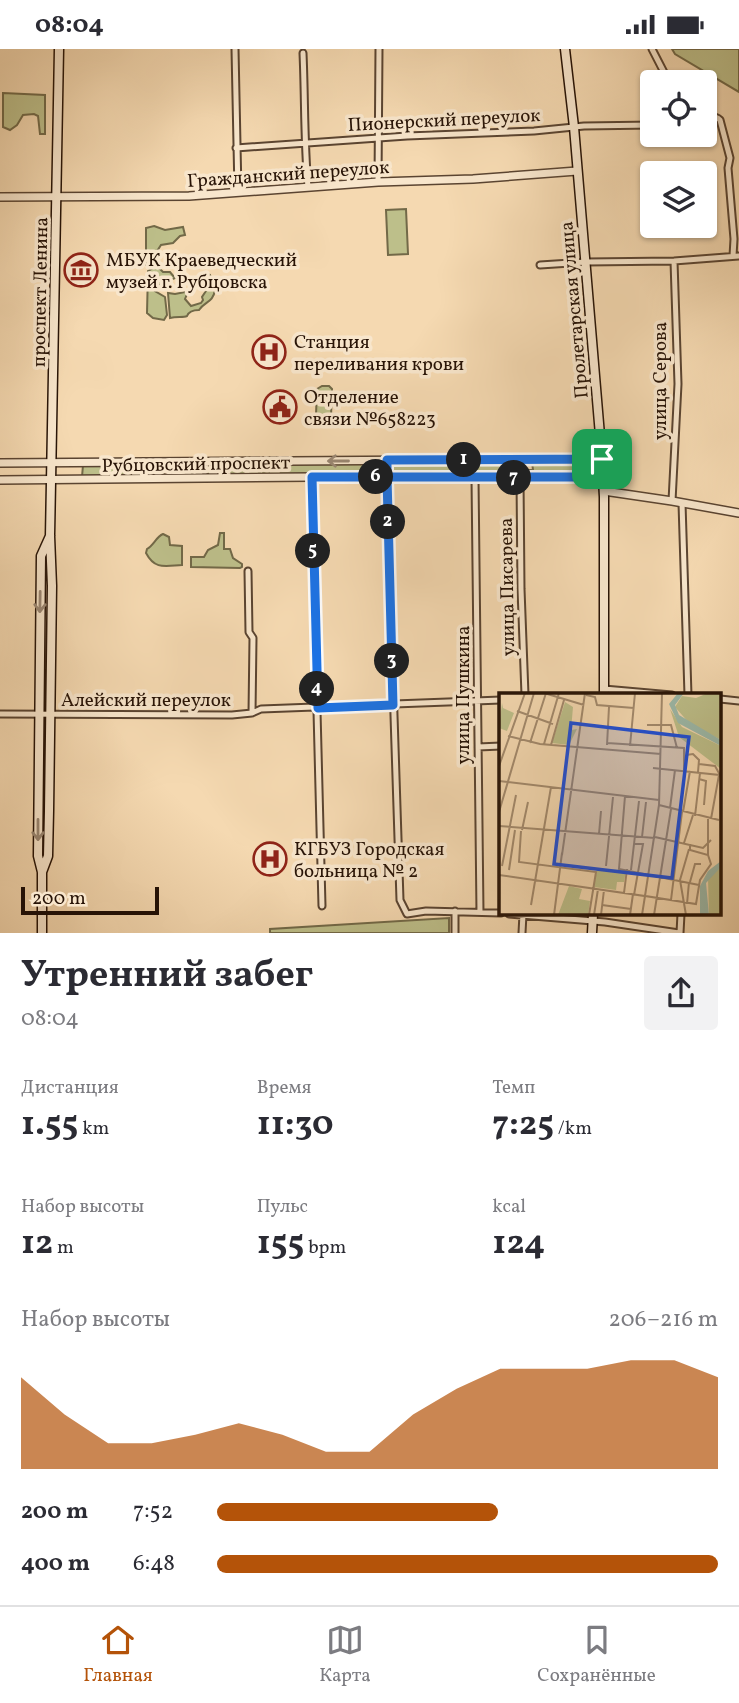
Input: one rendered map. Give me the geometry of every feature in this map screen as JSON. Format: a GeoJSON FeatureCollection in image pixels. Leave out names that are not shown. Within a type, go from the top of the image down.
{"type":"FeatureCollection","features":[{"type":"Feature","properties":{"kind":"main road","name":"проспект Ленина"},"geometry":{"type":"LineString","coordinates":[[42,933],[42,872],[49,811],[47,550],[50,536],[52,462],[59,49]]}},
{"type":"Feature","properties":{"kind":"main road","name":"Пролетарская улица"},"geometry":{"type":"LineString","coordinates":[[565,49],[586,262],[604,491],[604,692]]}},
{"type":"Feature","properties":{"kind":"main road","name":"проспект Ленина"},"geometry":{"type":"LineString","coordinates":[[43,858],[39,715],[41,556],[47,550]]}},
{"type":"Feature","properties":{"kind":"main road"},"geometry":{"type":"LineString","coordinates":[[592,933],[593,917]]}},
{"type":"Feature","properties":{"kind":"street"},"geometry":{"type":"LineString","coordinates":[[235,49],[238,192]]}},
{"type":"Feature","properties":{"kind":"street"},"geometry":{"type":"LineString","coordinates":[[378,182],[379,49]]}},
{"type":"Feature","properties":{"kind":"street"},"geometry":{"type":"LineString","coordinates":[[652,49],[663,70]]}},
{"type":"Feature","properties":{"kind":"street"},"geometry":{"type":"LineString","coordinates":[[303,53],[304,143],[308,187]]}},
{"type":"Feature","properties":{"kind":"street"},"geometry":{"type":"LineString","coordinates":[[540,265],[674,261],[736,256],[728,168],[730,158],[717,117]]}},
{"type":"Feature","properties":{"kind":"street","name":"Пионерский переулок"},"geometry":{"type":"LineString","coordinates":[[236,148],[640,125]]}},
{"type":"Feature","properties":{"kind":"street"},"geometry":{"type":"LineString","coordinates":[[730,158],[739,157]]}},
{"type":"Feature","properties":{"kind":"street","name":"Гражданский переулок"},"geometry":{"type":"LineString","coordinates":[[0,197],[176,196],[577,171]]}},
{"type":"Feature","properties":{"kind":"street","name":"улица Серова"},"geometry":{"type":"LineString","coordinates":[[672,501],[678,384],[674,261]]}},
{"type":"Feature","properties":{"kind":"street","name":"Рубцовский проспект"},"geometry":{"type":"LineString","coordinates":[[0,463],[602,459]]}},
{"type":"Feature","properties":{"kind":"street"},"geometry":{"type":"LineString","coordinates":[[387,460],[400,900],[407,914],[426,911],[499,913]]}},
{"type":"Feature","properties":{"kind":"street"},"geometry":{"type":"LineString","coordinates":[[167,462],[168,479]]}},
{"type":"Feature","properties":{"kind":"street"},"geometry":{"type":"LineString","coordinates":[[312,477],[322,906]]}},
{"type":"Feature","properties":{"kind":"street","name":"Рубцовский проспект"},"geometry":{"type":"LineString","coordinates":[[0,480],[603,477]]}},
{"type":"Feature","properties":{"kind":"street","name":"улица Пушкина"},"geometry":{"type":"LineString","coordinates":[[475,478],[480,912]]}},
{"type":"Feature","properties":{"kind":"street","name":"улица Писарева"},"geometry":{"type":"LineString","coordinates":[[520,478],[525,693]]}},
{"type":"Feature","properties":{"kind":"street"},"geometry":{"type":"LineString","coordinates":[[604,491],[739,513]]}},
{"type":"Feature","properties":{"kind":"street"},"geometry":{"type":"LineString","coordinates":[[682,503],[688,693]]}},
{"type":"Feature","properties":{"kind":"street"},"geometry":{"type":"LineString","coordinates":[[248,571],[249,632],[253,638],[252,713]]}},
{"type":"Feature","properties":{"kind":"street"},"geometry":{"type":"LineString","coordinates":[[604,692],[627,693]]}},
{"type":"Feature","properties":{"kind":"street","name":"Алейский переулок"},"geometry":{"type":"LineString","coordinates":[[0,714],[232,715],[261,709],[499,700]]}},
{"type":"Feature","properties":{"kind":"street"},"geometry":{"type":"LineString","coordinates":[[478,747],[499,746]]}},
{"type":"Feature","properties":{"kind":"street"},"geometry":{"type":"LineString","coordinates":[[455,911],[455,933]]}},
{"type":"Feature","properties":{"kind":"street"},"geometry":{"type":"LineString","coordinates":[[522,933],[523,915]]}},
{"type":"Feature","properties":{"kind":"street"},"geometry":{"type":"LineString","coordinates":[[546,915],[593,917],[680,933],[681,915]]}},
{"type":"Feature","properties":{"kind":"green space"},"geometry":{"type":"Polygon","coordinates":[[[672,49],[739,49],[739,92],[717,79],[717,70],[702,70],[675,54],[672,49]]]}},
{"type":"Feature","properties":{"kind":"green space"},"geometry":{"type":"Polygon","coordinates":[[[3,93],[45,95],[45,134],[40,134],[38,116],[34,114],[23,115],[10,130],[3,127],[3,93]]]}},
{"type":"Feature","properties":{"kind":"green space"},"geometry":{"type":"Polygon","coordinates":[[[406,209],[408,254],[388,255],[386,210],[406,209]]]}},
{"type":"Feature","properties":{"kind":"green space"},"geometry":{"type":"Polygon","coordinates":[[[154,226],[165,230],[183,227],[185,235],[173,243],[161,245],[154,256],[156,265],[146,265],[146,228],[154,226]]]}},
{"type":"Feature","properties":{"kind":"green space"},"geometry":{"type":"Polygon","coordinates":[[[157,266],[163,272],[170,272],[175,278],[161,284],[155,291],[165,297],[167,315],[164,320],[153,318],[147,313],[148,271],[157,266]]]}},
{"type":"Feature","properties":{"kind":"green space"},"geometry":{"type":"Polygon","coordinates":[[[205,272],[210,275],[215,290],[211,300],[187,316],[170,318],[168,293],[185,292],[185,299],[191,306],[201,303],[206,291],[207,280],[203,275],[205,272]]]}},
{"type":"Feature","properties":{"kind":"green space"},"geometry":{"type":"Polygon","coordinates":[[[322,386],[332,389],[331,417],[328,420],[319,419],[316,415],[317,389],[322,386]]]}},
{"type":"Feature","properties":{"kind":"green space"},"geometry":{"type":"Polygon","coordinates":[[[382,462],[382,473],[171,476],[171,464],[382,462]]]}},
{"type":"Feature","properties":{"kind":"green space"},"geometry":{"type":"Polygon","coordinates":[[[514,462],[514,473],[392,473],[390,466],[393,463],[514,462]]]}},
{"type":"Feature","properties":{"kind":"green space"},"geometry":{"type":"Polygon","coordinates":[[[532,462],[593,462],[595,469],[592,473],[526,474],[525,470],[533,470],[532,462]]]}},
{"type":"Feature","properties":{"kind":"green space"},"geometry":{"type":"Polygon","coordinates":[[[164,464],[164,476],[82,477],[83,465],[164,464]]]}},
{"type":"Feature","properties":{"kind":"green space"},"geometry":{"type":"Polygon","coordinates":[[[220,533],[224,533],[224,549],[230,549],[233,558],[242,564],[242,567],[191,567],[191,557],[204,557],[208,550],[218,545],[220,533]]]}},
{"type":"Feature","properties":{"kind":"green space"},"geometry":{"type":"Polygon","coordinates":[[[163,534],[169,537],[170,545],[182,546],[182,565],[157,565],[149,558],[147,549],[163,534]]]}},
{"type":"Feature","properties":{"kind":"green space"},"geometry":{"type":"Polygon","coordinates":[[[449,918],[449,933],[270,933],[270,929],[449,918]]]}},
{"type":"Feature","properties":{"kind":"place","name":"МБУК Краеведческий музей г. Рубцовска"},"geometry":{"type":"Point","coordinates":[81,270]}},
{"type":"Feature","properties":{"kind":"place","name":"Станция переливания крови"},"geometry":{"type":"Point","coordinates":[269,352]}},
{"type":"Feature","properties":{"kind":"place","name":"Отделение связи №658223"},"geometry":{"type":"Point","coordinates":[280,407]}},
{"type":"Feature","properties":{"kind":"place","name":"КГБУЗ Городская больница № 2"},"geometry":{"type":"Point","coordinates":[270,859]}},
{"type":"Feature","properties":{"kind":"route"},"geometry":{"type":"LineString","coordinates":[[602,459],[387,460],[386,469],[387,477],[393,705],[318,708],[312,477],[387,477],[475,478],[603,477],[602,459]]}}]}
